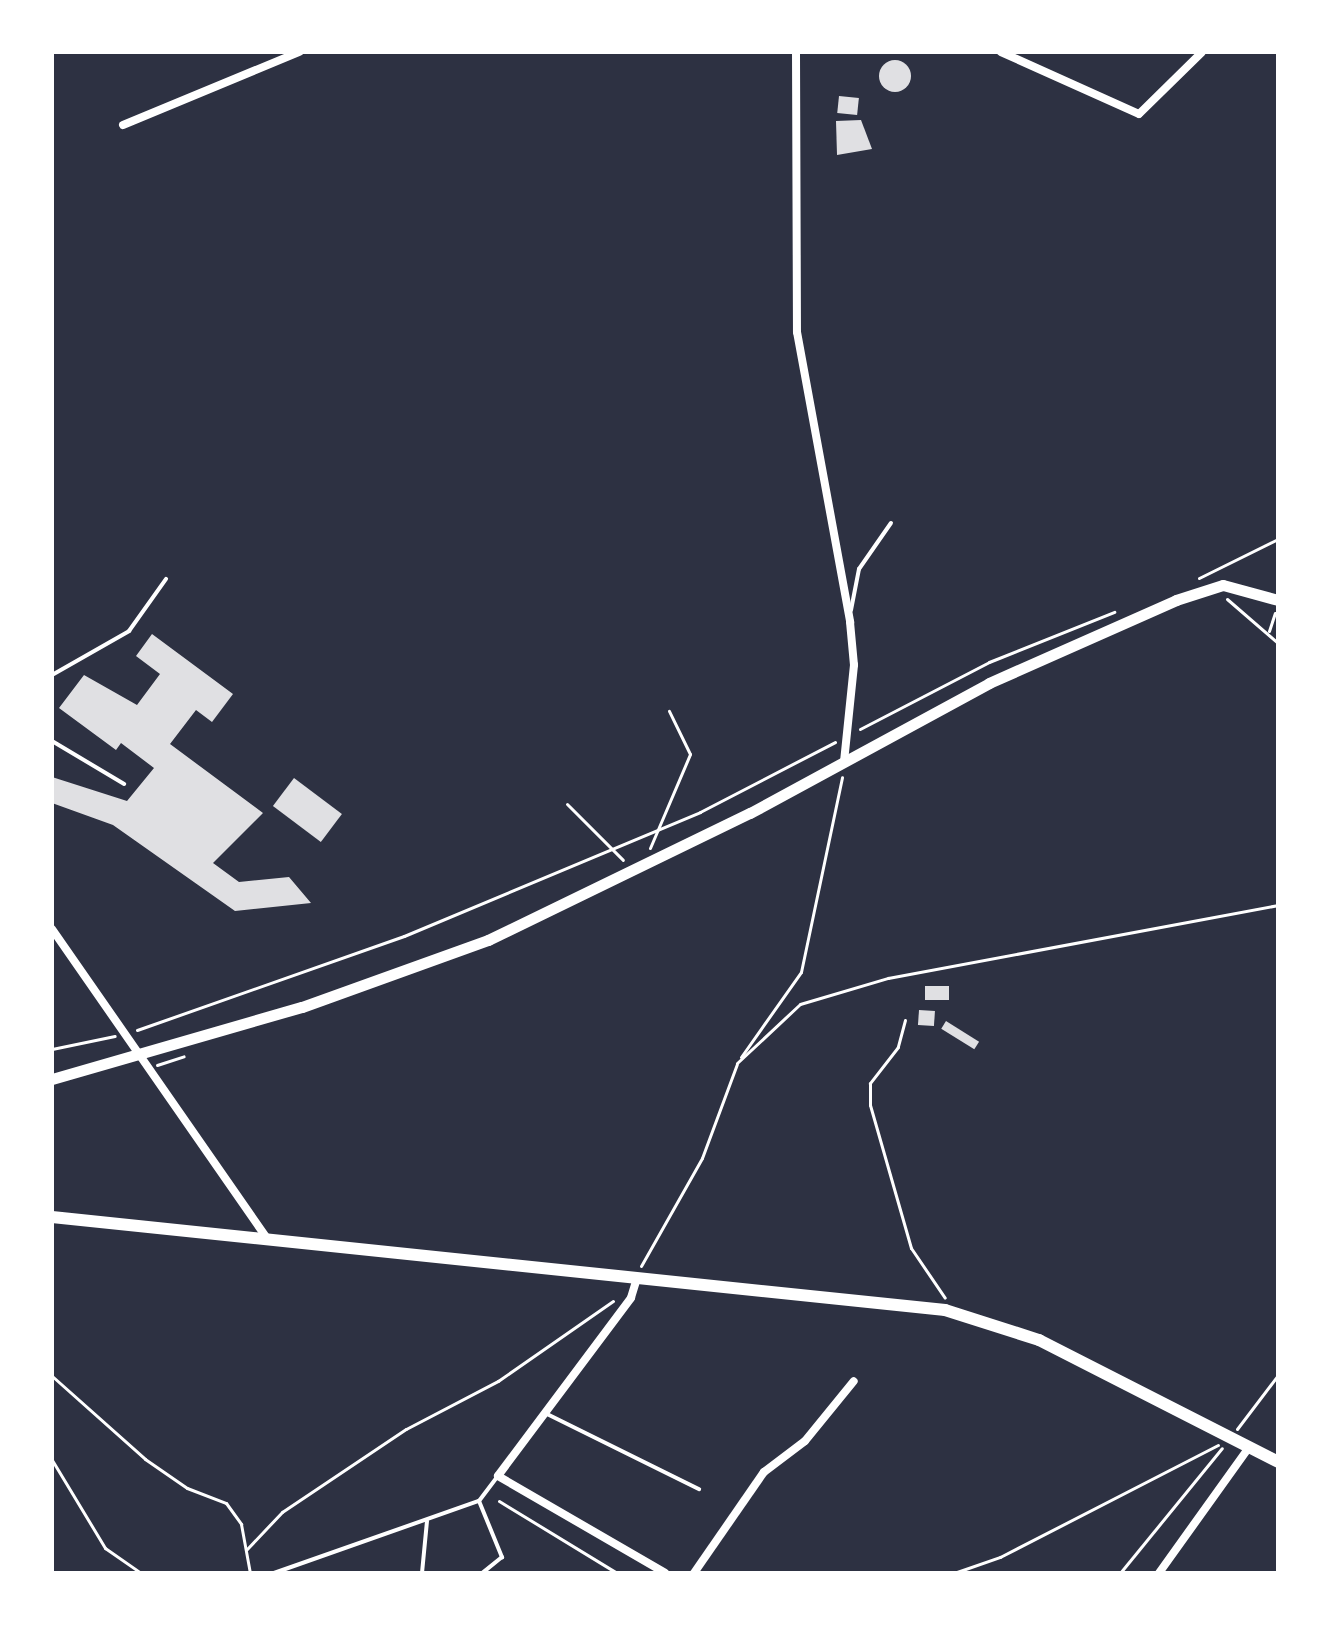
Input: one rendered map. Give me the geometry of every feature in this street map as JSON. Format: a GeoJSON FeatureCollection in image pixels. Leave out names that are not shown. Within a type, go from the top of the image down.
{"type":"FeatureCollection","features":[{"type":"Feature","properties":{"kind":"main road"},"geometry":{"type":"LineString","coordinates":[[52,1217],[267,1238],[637,1281],[945,1310],[1039,1340],[1247,1450],[1278,1462]]}},
{"type":"Feature","properties":{"kind":"street"},"geometry":{"type":"LineString","coordinates":[[123,125],[299,52]]}},
{"type":"Feature","properties":{"kind":"street"},"geometry":{"type":"LineString","coordinates":[[796,52],[797,332],[850,616],[854,665],[844,762]]}},
{"type":"Feature","properties":{"kind":"street"},"geometry":{"type":"LineString","coordinates":[[1001,52],[1139,114],[1202,52]]}},
{"type":"Feature","properties":{"kind":"street"},"geometry":{"type":"LineString","coordinates":[[52,1079],[140,1055],[441,959],[652,864],[1003,676],[1176,600],[1223,585],[1278,603]]}},
{"type":"Feature","properties":{"kind":"street"},"geometry":{"type":"LineString","coordinates":[[52,929],[267,1238]]}},
{"type":"Feature","properties":{"kind":"street"},"geometry":{"type":"LineString","coordinates":[[637,1281],[498,1476],[665,1573]]}},
{"type":"Feature","properties":{"kind":"street"},"geometry":{"type":"LineString","coordinates":[[694,1573],[764,1472],[805,1441],[854,1381]]}},
{"type":"Feature","properties":{"kind":"street"},"geometry":{"type":"LineString","coordinates":[[1159,1573],[1247,1450]]}},
{"type":"Feature","properties":{"kind":"lane"},"geometry":{"type":"LineString","coordinates":[[850,616],[859,569],[891,523]]}},
{"type":"Feature","properties":{"kind":"lane"},"geometry":{"type":"LineString","coordinates":[[52,675],[129,631],[166,579]]}},
{"type":"Feature","properties":{"kind":"lane"},"geometry":{"type":"LineString","coordinates":[[52,741],[124,784]]}},
{"type":"Feature","properties":{"kind":"lane"},"geometry":{"type":"LineString","coordinates":[[543,1412],[699,1489]]}},
{"type":"Feature","properties":{"kind":"lane"},"geometry":{"type":"LineString","coordinates":[[274,1573],[479,1501],[498,1476]]}},
{"type":"Feature","properties":{"kind":"lane"},"geometry":{"type":"LineString","coordinates":[[479,1501],[502,1557],[482,1573]]}},
{"type":"Feature","properties":{"kind":"lane"},"geometry":{"type":"LineString","coordinates":[[422,1573],[427,1521]]}},
{"type":"Feature","properties":{"kind":"path"},"geometry":{"type":"LineString","coordinates":[[1185,584],[1278,539]]}},
{"type":"Feature","properties":{"kind":"path"},"geometry":{"type":"LineString","coordinates":[[1212,602],[1225,597],[1269,631],[1278,643]]}},
{"type":"Feature","properties":{"kind":"path"},"geometry":{"type":"LineString","coordinates":[[1269,631],[1278,603]]}},
{"type":"Feature","properties":{"kind":"path"},"geometry":{"type":"LineString","coordinates":[[52,1049],[126,1034],[274,988],[655,828],[847,737],[989,662],[1130,606]]}},
{"type":"Feature","properties":{"kind":"path"},"geometry":{"type":"LineString","coordinates":[[652,864],[655,828],[690,754],[669,711]]}},
{"type":"Feature","properties":{"kind":"path"},"geometry":{"type":"LineString","coordinates":[[247,1549],[282,1512],[406,1429],[498,1381],[637,1281],[702,1158],[737,1063],[801,972],[844,762]]}},
{"type":"Feature","properties":{"kind":"path"},"geometry":{"type":"LineString","coordinates":[[567,804],[609,845],[630,874]]}},
{"type":"Feature","properties":{"kind":"path"},"geometry":{"type":"LineString","coordinates":[[737,1063],[800,1004],[888,978],[1278,905]]}},
{"type":"Feature","properties":{"kind":"path"},"geometry":{"type":"LineString","coordinates":[[905,1020],[898,1047],[870,1083],[870,1105],[911,1248],[936,1281],[945,1310]]}},
{"type":"Feature","properties":{"kind":"path"},"geometry":{"type":"LineString","coordinates":[[1120,1573],[1278,1375]]}},
{"type":"Feature","properties":{"kind":"path"},"geometry":{"type":"LineString","coordinates":[[52,1376],[145,1459],[187,1488],[226,1503],[247,1549],[250,1573]]}},
{"type":"Feature","properties":{"kind":"path"},"geometry":{"type":"LineString","coordinates":[[954,1573],[1000,1557],[1229,1439]]}},
{"type":"Feature","properties":{"kind":"path"},"geometry":{"type":"LineString","coordinates":[[52,1460],[105,1548],[141,1573]]}},
{"type":"Feature","properties":{"kind":"path"},"geometry":{"type":"LineString","coordinates":[[499,1501],[617,1573]]}},
{"type":"Feature","properties":{"kind":"building"},"geometry":{"type":"Polygon","coordinates":[[[895,60],[906,65],[911,76],[906,87],[895,92],[884,87],[879,76],[884,65],[895,60]]]}},
{"type":"Feature","properties":{"kind":"building"},"geometry":{"type":"Polygon","coordinates":[[[839,96],[859,98],[857,115],[837,113],[839,96]]]}},
{"type":"Feature","properties":{"kind":"building"},"geometry":{"type":"Polygon","coordinates":[[[861,120],[872,149],[837,155],[836,121],[861,120]]]}},
{"type":"Feature","properties":{"kind":"building"},"geometry":{"type":"Polygon","coordinates":[[[152,634],[233,694],[212,722],[196,710],[170,744],[263,813],[213,863],[239,882],[289,877],[311,903],[235,911],[113,825],[52,803],[52,777],[127,801],[154,768],[121,743],[116,750],[59,708],[84,675],[137,705],[160,674],[136,656],[152,634]]]}},
{"type":"Feature","properties":{"kind":"building"},"geometry":{"type":"Polygon","coordinates":[[[294,778],[342,814],[321,842],[273,806],[294,778]]]}},
{"type":"Feature","properties":{"kind":"building"},"geometry":{"type":"Polygon","coordinates":[[[925,986],[949,986],[949,1000],[925,1000],[925,986]]]}},
{"type":"Feature","properties":{"kind":"building"},"geometry":{"type":"Polygon","coordinates":[[[919,1010],[935,1011],[934,1026],[918,1025],[919,1010]]]}},
{"type":"Feature","properties":{"kind":"building"},"geometry":{"type":"Polygon","coordinates":[[[946,1021],[979,1042],[974,1049],[941,1029],[946,1021]]]}}]}
